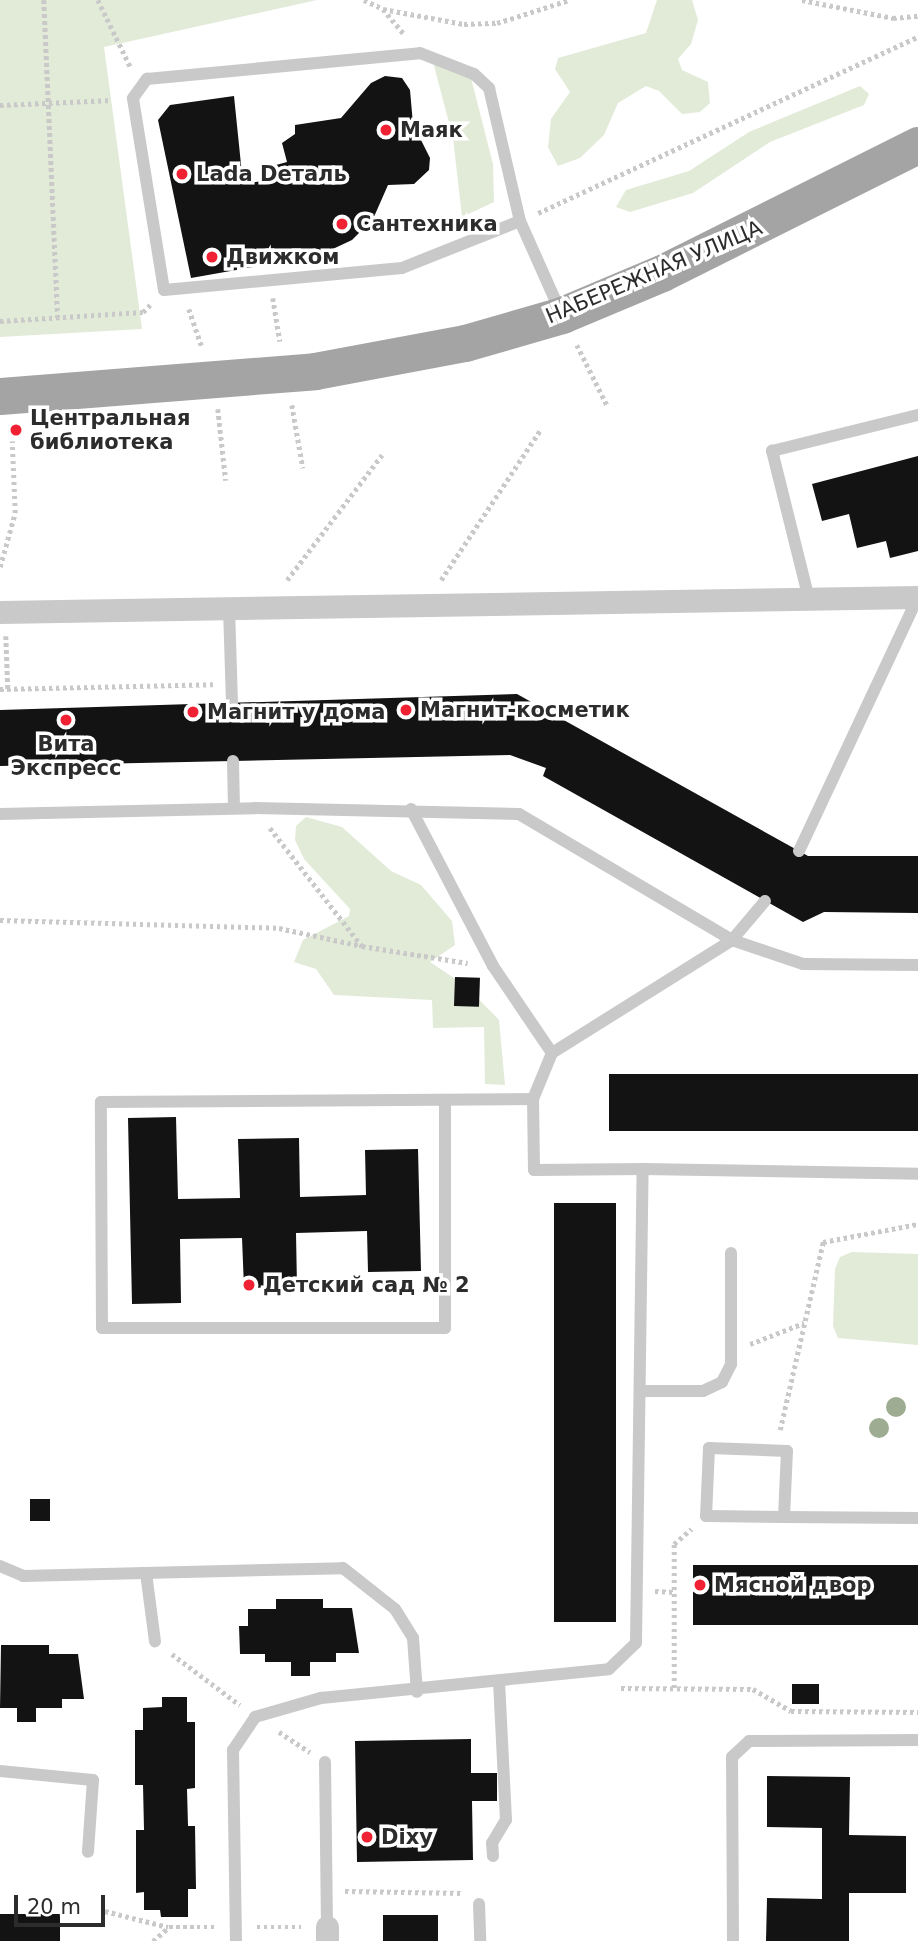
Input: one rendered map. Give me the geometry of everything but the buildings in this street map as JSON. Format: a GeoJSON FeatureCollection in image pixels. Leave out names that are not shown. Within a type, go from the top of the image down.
{"type":"FeatureCollection","features":[{"type":"Feature","properties":{"kind":"main road","name":"НАБЕРЕЖНАЯ УЛИЦА"},"geometry":{"type":"LineString","coordinates":[[0,396],[315,371],[465,343],[562,315],[737,238],[918,145]]}},
{"type":"Feature","properties":{"kind":"street"},"geometry":{"type":"LineString","coordinates":[[0,612],[918,597]]}},
{"type":"Feature","properties":{"kind":"lane"},"geometry":{"type":"LineString","coordinates":[[520,221],[402,268],[164,290],[134,98],[147,79],[420,54],[474,74],[489,88],[520,221],[562,315]]}},
{"type":"Feature","properties":{"kind":"lane"},"geometry":{"type":"LineString","coordinates":[[809,599],[772,451],[918,415]]}},
{"type":"Feature","properties":{"kind":"lane"},"geometry":{"type":"LineString","coordinates":[[799,851],[918,597]]}},
{"type":"Feature","properties":{"kind":"lane"},"geometry":{"type":"LineString","coordinates":[[229,608],[232,704]]}},
{"type":"Feature","properties":{"kind":"lane"},"geometry":{"type":"LineString","coordinates":[[233,761],[234,808]]}},
{"type":"Feature","properties":{"kind":"lane"},"geometry":{"type":"LineString","coordinates":[[0,814],[234,808],[411,809],[519,814],[732,940],[803,964],[918,965]]}},
{"type":"Feature","properties":{"kind":"lane"},"geometry":{"type":"LineString","coordinates":[[411,809],[493,966],[552,1054]]}},
{"type":"Feature","properties":{"kind":"lane"},"geometry":{"type":"LineString","coordinates":[[765,901],[732,940],[552,1054],[533,1099],[534,1170],[643,1169],[918,1174]]}},
{"type":"Feature","properties":{"kind":"lane"},"geometry":{"type":"LineString","coordinates":[[445,1101],[445,1328],[102,1328],[101,1102],[533,1099]]}},
{"type":"Feature","properties":{"kind":"lane"},"geometry":{"type":"LineString","coordinates":[[236,1941],[233,1750],[255,1717],[321,1698],[417,1692],[609,1669],[636,1643],[643,1169]]}},
{"type":"Feature","properties":{"kind":"lane"},"geometry":{"type":"LineString","coordinates":[[640,1391],[703,1391],[722,1382],[731,1351],[731,1253]]}},
{"type":"Feature","properties":{"kind":"lane"},"geometry":{"type":"LineString","coordinates":[[784,1517],[787,1451],[709,1448],[706,1516],[784,1517],[918,1518]]}},
{"type":"Feature","properties":{"kind":"lane"},"geometry":{"type":"LineString","coordinates":[[0,1566],[23,1576],[343,1569],[395,1609],[413,1638],[417,1692]]}},
{"type":"Feature","properties":{"kind":"lane"},"geometry":{"type":"LineString","coordinates":[[146,1573],[155,1641]]}},
{"type":"Feature","properties":{"kind":"lane"},"geometry":{"type":"LineString","coordinates":[[493,1856],[492,1843],[506,1820],[499,1683]]}},
{"type":"Feature","properties":{"kind":"lane"},"geometry":{"type":"LineString","coordinates":[[733,1941],[732,1757],[749,1741],[918,1740]]}},
{"type":"Feature","properties":{"kind":"lane"},"geometry":{"type":"LineString","coordinates":[[325,1762],[327,1934]]}},
{"type":"Feature","properties":{"kind":"lane"},"geometry":{"type":"LineString","coordinates":[[0,1771],[93,1780],[88,1852]]}},
{"type":"Feature","properties":{"kind":"lane"},"geometry":{"type":"LineString","coordinates":[[479,1904],[480,1941]]}},
{"type":"Feature","properties":{"kind":"path"},"geometry":{"type":"LineString","coordinates":[[44,0],[47,107],[60,262],[58,318]]}},
{"type":"Feature","properties":{"kind":"path"},"geometry":{"type":"LineString","coordinates":[[0,105],[47,107],[134,98],[131,67],[98,0]]}},
{"type":"Feature","properties":{"kind":"path"},"geometry":{"type":"LineString","coordinates":[[364,0],[383,9],[464,24],[497,23],[569,0]]}},
{"type":"Feature","properties":{"kind":"path"},"geometry":{"type":"LineString","coordinates":[[802,0],[893,18],[918,16]]}},
{"type":"Feature","properties":{"kind":"path"},"geometry":{"type":"LineString","coordinates":[[383,9],[420,54]]}},
{"type":"Feature","properties":{"kind":"path"},"geometry":{"type":"LineString","coordinates":[[520,221],[918,37]]}},
{"type":"Feature","properties":{"kind":"path"},"geometry":{"type":"LineString","coordinates":[[0,321],[143,312],[164,290]]}},
{"type":"Feature","properties":{"kind":"path"},"geometry":{"type":"LineString","coordinates":[[562,315],[608,407]]}},
{"type":"Feature","properties":{"kind":"path"},"geometry":{"type":"LineString","coordinates":[[424,605],[541,429]]}},
{"type":"Feature","properties":{"kind":"path"},"geometry":{"type":"LineString","coordinates":[[0,567],[15,513],[12,441]]}},
{"type":"Feature","properties":{"kind":"path"},"geometry":{"type":"LineString","coordinates":[[264,607],[382,455]]}},
{"type":"Feature","properties":{"kind":"path"},"geometry":{"type":"LineString","coordinates":[[0,689],[231,684]]}},
{"type":"Feature","properties":{"kind":"path"},"geometry":{"type":"LineString","coordinates":[[255,808],[362,946]]}},
{"type":"Feature","properties":{"kind":"path"},"geometry":{"type":"LineString","coordinates":[[0,920],[279,928],[362,946],[493,966]]}},
{"type":"Feature","properties":{"kind":"path"},"geometry":{"type":"LineString","coordinates":[[778,1451],[823,1242],[918,1224]]}},
{"type":"Feature","properties":{"kind":"path"},"geometry":{"type":"LineString","coordinates":[[731,1351],[804,1322]]}},
{"type":"Feature","properties":{"kind":"path"},"geometry":{"type":"LineString","coordinates":[[674,1688],[674,1544],[706,1516]]}},
{"type":"Feature","properties":{"kind":"path"},"geometry":{"type":"LineString","coordinates":[[155,1641],[255,1717],[325,1762]]}},
{"type":"Feature","properties":{"kind":"path"},"geometry":{"type":"LineString","coordinates":[[605,1688],[753,1689],[791,1712],[918,1712]]}},
{"type":"Feature","properties":{"kind":"path"},"geometry":{"type":"LineString","coordinates":[[326,1891],[468,1893],[493,1856]]}},
{"type":"Feature","properties":{"kind":"path"},"geometry":{"type":"LineString","coordinates":[[105,1911],[169,1927],[236,1927],[327,1934]]}},
{"type":"Feature","properties":{"kind":"path"},"geometry":{"type":"LineString","coordinates":[[153,1941],[169,1927]]}},
{"type":"Feature","properties":{"kind":"green space"},"geometry":{"type":"Polygon","coordinates":[[[0,0],[317,0],[104,47],[142,329],[0,337],[0,0]]]}},
{"type":"Feature","properties":{"kind":"green space"},"geometry":{"type":"Polygon","coordinates":[[[657,0],[692,0],[698,20],[691,44],[678,59],[682,70],[708,82],[710,103],[700,112],[682,114],[659,91],[646,86],[618,103],[604,135],[580,158],[558,166],[548,147],[551,119],[570,92],[555,69],[558,58],[646,33],[657,0]]]}},
{"type":"Feature","properties":{"kind":"green space"},"geometry":{"type":"Polygon","coordinates":[[[432,58],[469,70],[493,164],[494,202],[462,217],[453,138],[432,58]]]}},
{"type":"Feature","properties":{"kind":"green space"},"geometry":{"type":"Polygon","coordinates":[[[860,86],[869,94],[864,105],[770,142],[693,193],[630,212],[616,207],[626,190],[689,171],[749,132],[860,86]]]}},
{"type":"Feature","properties":{"kind":"green space"},"geometry":{"type":"Polygon","coordinates":[[[306,817],[342,827],[391,871],[421,885],[452,921],[455,945],[430,962],[466,986],[499,1020],[505,1085],[485,1084],[484,1027],[433,1028],[432,1000],[334,995],[316,969],[294,962],[303,940],[349,916],[350,909],[304,859],[295,840],[296,826],[306,817]]]}},
{"type":"Feature","properties":{"kind":"green space"},"geometry":{"type":"Polygon","coordinates":[[[852,1252],[918,1254],[918,1345],[838,1338],[833,1326],[835,1269],[840,1257],[852,1252]]]}},
{"type":"Feature","properties":{"kind":"place","name":"Маяк"},"geometry":{"type":"Point","coordinates":[386,130]}},
{"type":"Feature","properties":{"kind":"place","name":"Lada Dеталь"},"geometry":{"type":"Point","coordinates":[182,174]}},
{"type":"Feature","properties":{"kind":"place","name":"Сантехника"},"geometry":{"type":"Point","coordinates":[342,224]}},
{"type":"Feature","properties":{"kind":"place","name":"Движком"},"geometry":{"type":"Point","coordinates":[212,257]}},
{"type":"Feature","properties":{"kind":"place","name":"Центральная библиотека"},"geometry":{"type":"Point","coordinates":[16,430]}},
{"type":"Feature","properties":{"kind":"place","name":"Магнит-косметик"},"geometry":{"type":"Point","coordinates":[406,710]}},
{"type":"Feature","properties":{"kind":"place","name":"Магнит у дома"},"geometry":{"type":"Point","coordinates":[193,712]}},
{"type":"Feature","properties":{"kind":"place","name":"Вита Экспресс"},"geometry":{"type":"Point","coordinates":[66,720]}},
{"type":"Feature","properties":{"kind":"place","name":"Детский сад № 2"},"geometry":{"type":"Point","coordinates":[249,1285]}},
{"type":"Feature","properties":{"kind":"place","name":"Мясной двор"},"geometry":{"type":"Point","coordinates":[700,1585]}},
{"type":"Feature","properties":{"kind":"place","name":"Dixy"},"geometry":{"type":"Point","coordinates":[367,1837]}}]}
